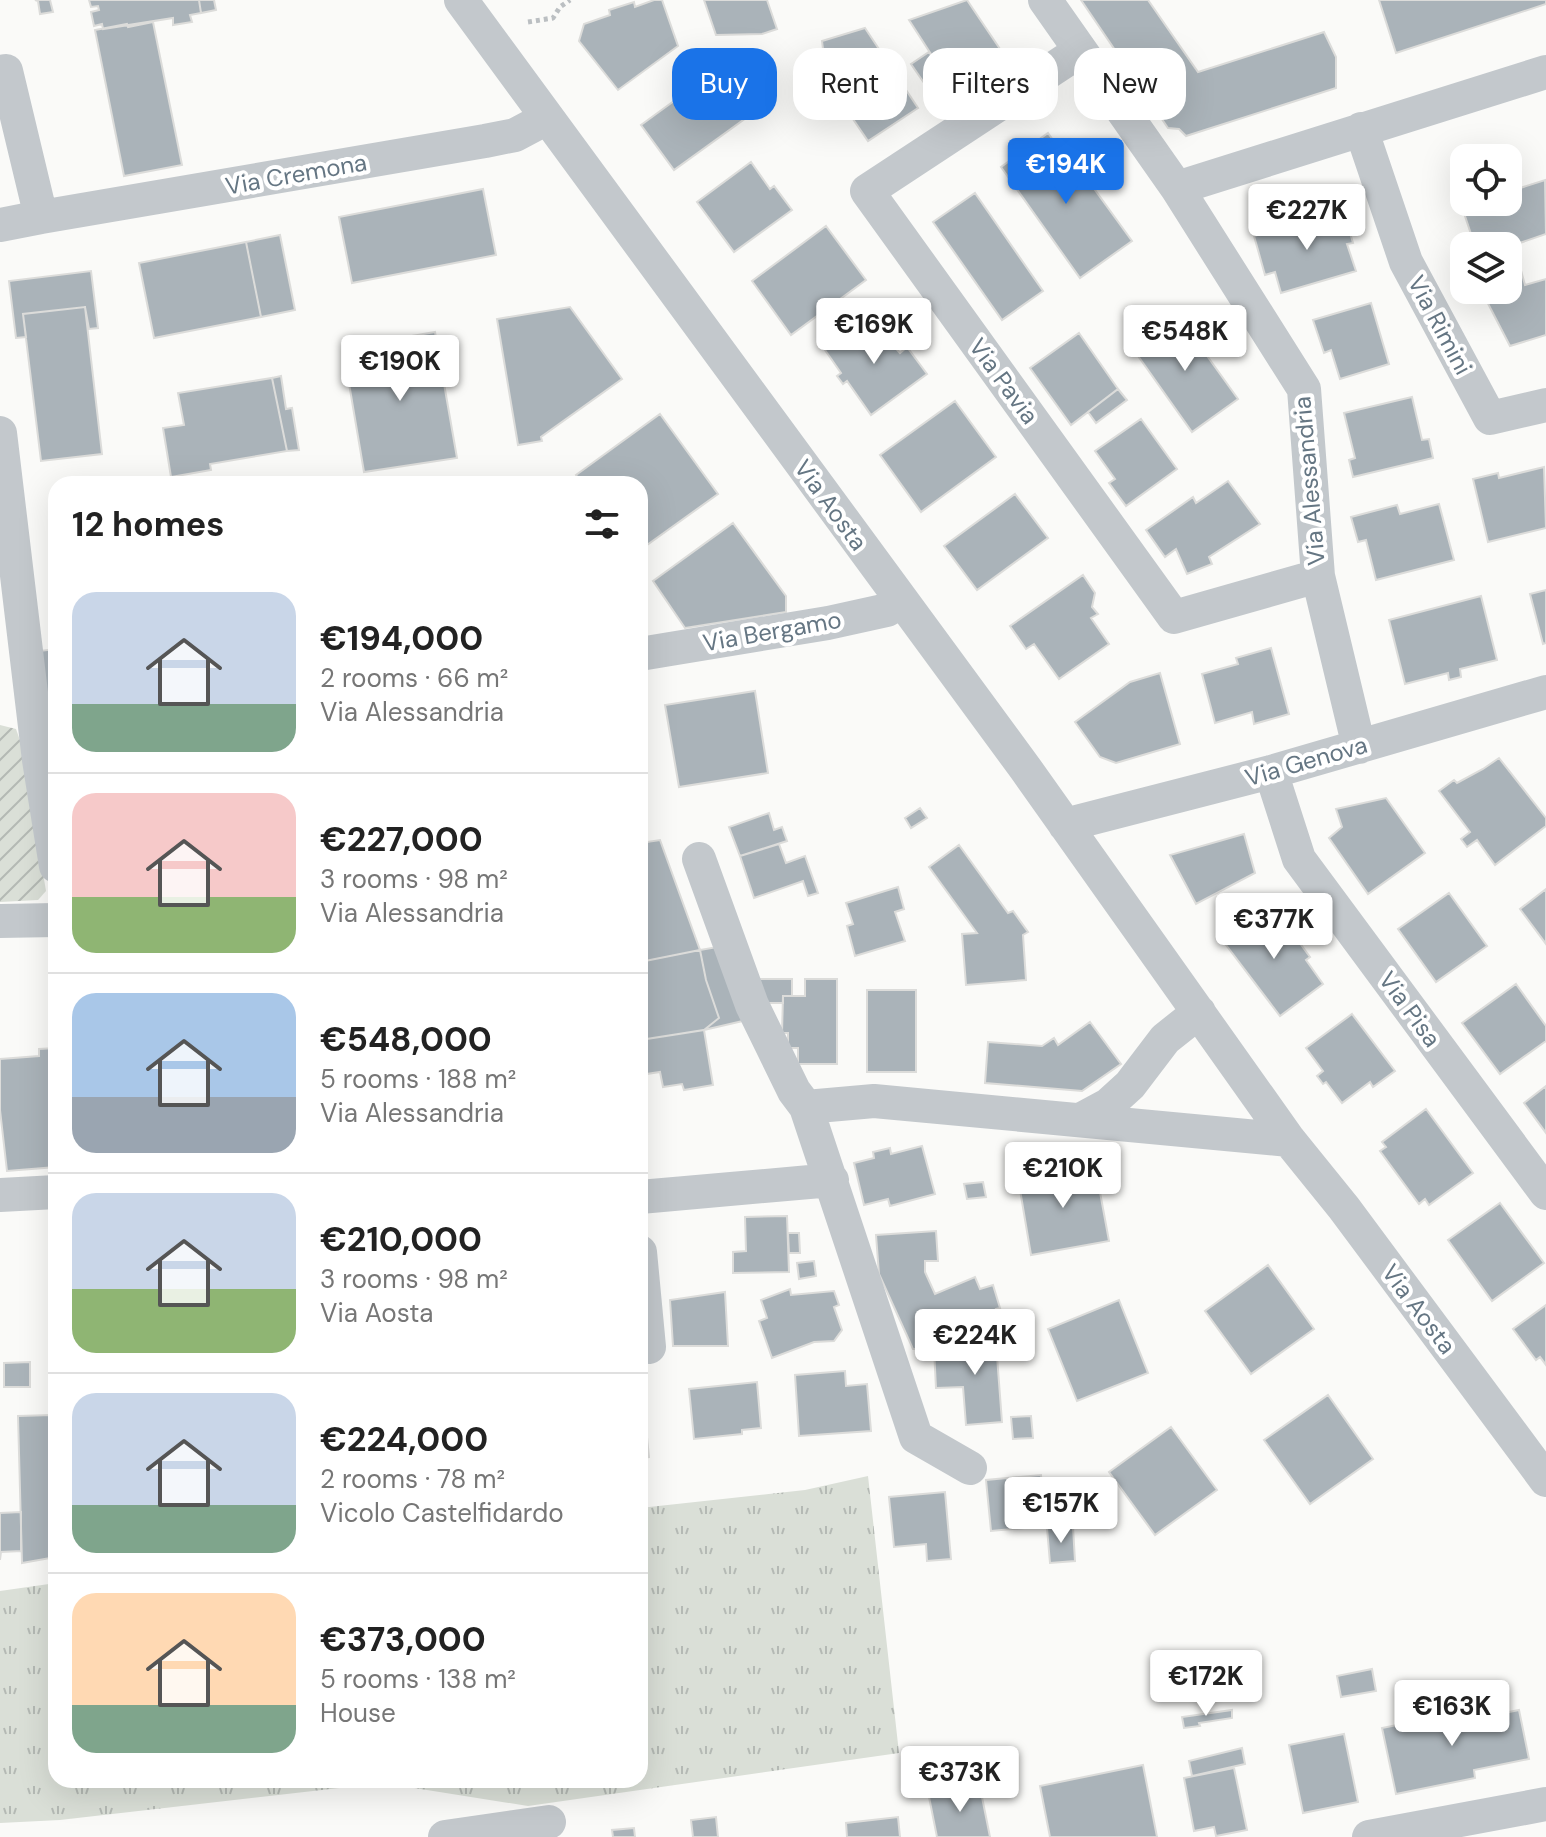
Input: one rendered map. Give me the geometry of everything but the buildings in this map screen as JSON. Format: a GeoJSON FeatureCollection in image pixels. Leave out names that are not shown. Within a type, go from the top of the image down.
{"type":"FeatureCollection","features":[{"type":"Feature","properties":{"kind":"street","name":"Via Aosta"},"geometry":{"type":"LineString","coordinates":[[461,0],[1065,825],[1289,1140],[1344,1208],[1546,1480]]}},
{"type":"Feature","properties":{"kind":"street","name":"Via Alessandria"},"geometry":{"type":"LineString","coordinates":[[1045,0],[1078,48]]}},
{"type":"Feature","properties":{"kind":"street","name":"Via Pavia"},"geometry":{"type":"LineString","coordinates":[[1074,55],[867,191],[1174,617],[1318,576]]}},
{"type":"Feature","properties":{"kind":"street"},"geometry":{"type":"LineString","coordinates":[[0,72],[6,71],[41,217]]}},
{"type":"Feature","properties":{"kind":"street"},"geometry":{"type":"LineString","coordinates":[[1177,188],[1546,72]]}},
{"type":"Feature","properties":{"kind":"street","name":"Via Cremona"},"geometry":{"type":"LineString","coordinates":[[0,225],[485,141],[515,135],[547,118]]}},
{"type":"Feature","properties":{"kind":"street","name":"Via Alessandria"},"geometry":{"type":"LineString","coordinates":[[1129,120],[1177,188],[1304,389],[1318,576],[1359,747]]}},
{"type":"Feature","properties":{"kind":"street","name":"Via Rimini"},"geometry":{"type":"LineString","coordinates":[[1361,129],[1406,262],[1490,418],[1546,405]]}},
{"type":"Feature","properties":{"kind":"street"},"geometry":{"type":"LineString","coordinates":[[0,433],[24,642],[47,758]]}},
{"type":"Feature","properties":{"kind":"street","name":"Via Bergamo"},"geometry":{"type":"LineString","coordinates":[[648,653],[828,623],[887,610],[902,601]]}},
{"type":"Feature","properties":{"kind":"street","name":"Via Genova"},"geometry":{"type":"LineString","coordinates":[[1065,825],[1359,747],[1540,704]]}},
{"type":"Feature","properties":{"kind":"street","name":"Via Pisa"},"geometry":{"type":"LineString","coordinates":[[1271,772],[1299,859],[1546,1193]]}},
{"type":"Feature","properties":{"kind":"street"},"geometry":{"type":"LineString","coordinates":[[699,859],[752,1005],[794,1091],[806,1107],[916,1437],[970,1468]]}},
{"type":"Feature","properties":{"kind":"street"},"geometry":{"type":"LineString","coordinates":[[0,921],[48,920]]}},
{"type":"Feature","properties":{"kind":"street"},"geometry":{"type":"LineString","coordinates":[[1082,1119],[1108,1105],[1130,1085],[1165,1039],[1199,1012]]}},
{"type":"Feature","properties":{"kind":"street"},"geometry":{"type":"LineString","coordinates":[[806,1107],[874,1101],[1289,1140]]}},
{"type":"Feature","properties":{"kind":"street"},"geometry":{"type":"LineString","coordinates":[[648,1196],[832,1180]]}},
{"type":"Feature","properties":{"kind":"street"},"geometry":{"type":"LineString","coordinates":[[0,1195],[48,1192]]}},
{"type":"Feature","properties":{"kind":"street"},"geometry":{"type":"LineString","coordinates":[[648,1336],[649,1347]]}},
{"type":"Feature","properties":{"kind":"street"},"geometry":{"type":"LineString","coordinates":[[1369,1837],[1546,1804]]}},
{"type":"Feature","properties":{"kind":"street"},"geometry":{"type":"LineString","coordinates":[[445,1837],[549,1822]]}},
{"type":"Feature","properties":{"kind":"path"},"geometry":{"type":"LineString","coordinates":[[528,22],[553,18],[560,7],[570,0]]}},
{"type":"Feature","properties":{"kind":"green space"},"geometry":{"type":"Polygon","coordinates":[[[0,725],[16,729],[22,746],[46,891],[38,900],[0,902],[0,725]]]}},
{"type":"Feature","properties":{"kind":"green space"},"geometry":{"type":"Polygon","coordinates":[[[868,1476],[899,1753],[528,1806],[415,1788],[648,1788],[648,1507],[805,1490],[868,1476]]]}},
{"type":"Feature","properties":{"kind":"green space"},"geometry":{"type":"Polygon","coordinates":[[[48,1584],[48,1788],[339,1788],[60,1820],[0,1823],[0,1591],[48,1584]]]}}]}
